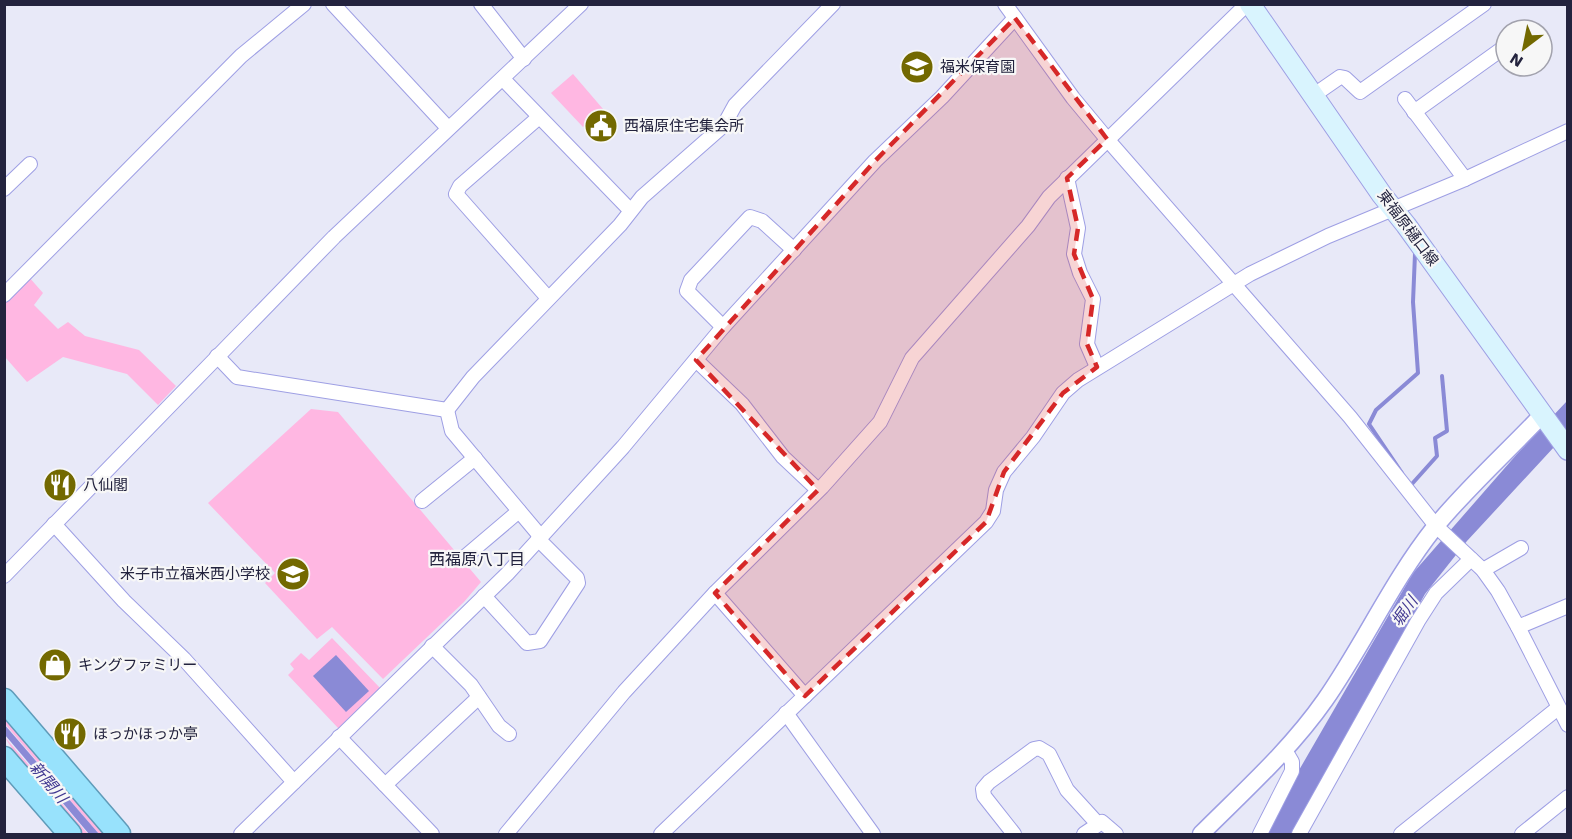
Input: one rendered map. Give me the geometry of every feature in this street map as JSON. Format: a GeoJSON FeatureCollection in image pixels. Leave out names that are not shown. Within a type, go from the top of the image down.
{"type":"FeatureCollection","features":[{"type":"Feature","properties":{"kind":"highway"},"geometry":{"type":"LineString","coordinates":[[4,700],[119,834]]}},
{"type":"Feature","properties":{"kind":"highway"},"geometry":{"type":"LineString","coordinates":[[4,758],[70,834]]}},
{"type":"Feature","properties":{"kind":"main road","name":"東福原樋口線"},"geometry":{"type":"LineString","coordinates":[[1249,4],[1382,195],[1395,209],[1563,443]]}},
{"type":"Feature","properties":{"kind":"street"},"geometry":{"type":"LineString","coordinates":[[4,294],[241,56],[304,4]]}},
{"type":"Feature","properties":{"kind":"street"},"geometry":{"type":"LineString","coordinates":[[333,4],[448,129]]}},
{"type":"Feature","properties":{"kind":"street"},"geometry":{"type":"LineString","coordinates":[[481,4],[524,59]]}},
{"type":"Feature","properties":{"kind":"street"},"geometry":{"type":"LineString","coordinates":[[4,576],[334,237],[581,4]]}},
{"type":"Feature","properties":{"kind":"street"},"geometry":{"type":"LineString","coordinates":[[447,410],[473,377],[620,225],[630,210],[723,125],[735,105],[833,4]]}},
{"type":"Feature","properties":{"kind":"street"},"geometry":{"type":"LineString","coordinates":[[1005,4],[1073,98],[1107,140],[1161,198],[1232,284],[1350,417],[1436,526],[1483,570],[1518,627],[1568,725]]}},
{"type":"Feature","properties":{"kind":"street"},"geometry":{"type":"LineString","coordinates":[[506,834],[624,692],[714,593],[818,490],[880,422],[915,355],[1067,178],[1249,4]]}},
{"type":"Feature","properties":{"kind":"street"},"geometry":{"type":"LineString","coordinates":[[1314,95],[1340,77],[1345,78],[1360,92],[1484,4]]}},
{"type":"Feature","properties":{"kind":"street"},"geometry":{"type":"LineString","coordinates":[[241,834],[484,596],[623,447],[723,327],[875,161],[942,97],[1015,18]]}},
{"type":"Feature","properties":{"kind":"street"},"geometry":{"type":"LineString","coordinates":[[1414,112],[1494,55]]}},
{"type":"Feature","properties":{"kind":"street"},"geometry":{"type":"LineString","coordinates":[[503,79],[538,118],[630,210]]}},
{"type":"Feature","properties":{"kind":"street"},"geometry":{"type":"LineString","coordinates":[[1405,99],[1465,179]]}},
{"type":"Feature","properties":{"kind":"street"},"geometry":{"type":"LineString","coordinates":[[538,118],[460,186],[456,194],[548,298]]}},
{"type":"Feature","properties":{"kind":"street"},"geometry":{"type":"LineString","coordinates":[[661,834],[986,522],[993,511],[996,490],[1004,471],[1040,428],[1063,393],[1097,367],[1232,284],[1328,236],[1465,179],[1568,131]]}},
{"type":"Feature","properties":{"kind":"street"},"geometry":{"type":"LineString","coordinates":[[4,189],[30,164]]}},
{"type":"Feature","properties":{"kind":"street"},"geometry":{"type":"LineString","coordinates":[[1067,178],[1078,228],[1074,254],[1094,299],[1087,344],[1097,367]]}},
{"type":"Feature","properties":{"kind":"street"},"geometry":{"type":"LineString","coordinates":[[723,327],[687,291],[687,286],[698,271],[750,217],[762,221],[794,250]]}},
{"type":"Feature","properties":{"kind":"street"},"geometry":{"type":"LineString","coordinates":[[217,356],[237,377],[447,410]]}},
{"type":"Feature","properties":{"kind":"street"},"geometry":{"type":"LineString","coordinates":[[696,360],[742,404],[783,457],[818,490]]}},
{"type":"Feature","properties":{"kind":"street"},"geometry":{"type":"LineString","coordinates":[[447,410],[452,431],[539,538],[578,578],[578,583],[540,641],[527,643],[484,596]]}},
{"type":"Feature","properties":{"kind":"street"},"geometry":{"type":"LineString","coordinates":[[1201,834],[1285,750],[1326,698],[1409,563],[1436,526],[1544,417]]}},
{"type":"Feature","properties":{"kind":"street"},"geometry":{"type":"LineString","coordinates":[[422,501],[475,458]]}},
{"type":"Feature","properties":{"kind":"street"},"geometry":{"type":"LineString","coordinates":[[466,556],[519,511]]}},
{"type":"Feature","properties":{"kind":"street"},"geometry":{"type":"LineString","coordinates":[[54,524],[124,601],[184,659],[294,782]]}},
{"type":"Feature","properties":{"kind":"street"},"geometry":{"type":"LineString","coordinates":[[1483,570],[1521,548]]}},
{"type":"Feature","properties":{"kind":"street"},"geometry":{"type":"LineString","coordinates":[[1299,834],[1418,621],[1437,592],[1470,558]]}},
{"type":"Feature","properties":{"kind":"street"},"geometry":{"type":"LineString","coordinates":[[714,593],[806,696]]}},
{"type":"Feature","properties":{"kind":"street"},"geometry":{"type":"LineString","coordinates":[[1518,627],[1568,606]]}},
{"type":"Feature","properties":{"kind":"street"},"geometry":{"type":"LineString","coordinates":[[432,646],[471,685],[499,726],[509,734]]}},
{"type":"Feature","properties":{"kind":"street"},"geometry":{"type":"LineString","coordinates":[[385,785],[479,697]]}},
{"type":"Feature","properties":{"kind":"street"},"geometry":{"type":"LineString","coordinates":[[1401,834],[1558,708]]}},
{"type":"Feature","properties":{"kind":"street"},"geometry":{"type":"LineString","coordinates":[[786,714],[873,834]]}},
{"type":"Feature","properties":{"kind":"street"},"geometry":{"type":"LineString","coordinates":[[339,737],[432,834]]}},
{"type":"Feature","properties":{"kind":"street"},"geometry":{"type":"LineString","coordinates":[[1014,834],[984,796],[983,789],[989,782],[1034,749],[1039,748],[1049,754],[1067,790],[1097,823],[1108,824],[1116,834]]}},
{"type":"Feature","properties":{"kind":"street"},"geometry":{"type":"LineString","coordinates":[[1260,834],[1292,771],[1292,762],[1285,750]]}},
{"type":"Feature","properties":{"kind":"street"},"geometry":{"type":"LineString","coordinates":[[1522,834],[1568,797]]}},
{"type":"Feature","properties":{"kind":"street"},"geometry":{"type":"LineString","coordinates":[[1084,834],[1097,823]]}},
{"type":"Feature","properties":{"kind":"highlighted area"},"geometry":{"type":"Polygon","coordinates":[[[1015,18],[1107,139],[1067,178],[1078,228],[1074,254],[1093,299],[1087,344],[1097,367],[1063,393],[1004,472],[986,522],[805,696],[715,593],[818,490],[696,360],[875,161],[1015,18]]]}},
{"type":"Feature","properties":{"kind":"shaded area"},"geometry":{"type":"Polygon","coordinates":[[[573,74],[603,109],[583,127],[551,93],[573,74]]]}},
{"type":"Feature","properties":{"kind":"shaded area"},"geometry":{"type":"Polygon","coordinates":[[[28,276],[43,293],[34,305],[58,329],[68,322],[85,336],[139,350],[176,386],[158,405],[127,374],[63,357],[27,382],[5,357],[4,298],[28,276]]]}},
{"type":"Feature","properties":{"kind":"shaded area"},"geometry":{"type":"Polygon","coordinates":[[[311,409],[338,412],[481,582],[464,602],[383,679],[332,627],[317,639],[265,583],[275,573],[208,503],[311,409]]]}},
{"type":"Feature","properties":{"kind":"shaded area"},"geometry":{"type":"Polygon","coordinates":[[[332,638],[381,689],[339,729],[288,675],[294,669],[290,664],[301,653],[309,660],[332,638]]]}},
{"type":"Feature","properties":{"kind":"shaded area"},"geometry":{"type":"Polygon","coordinates":[[[4,712],[84,805],[104,834],[99,834],[5,724],[4,712]]]}},
{"type":"Feature","properties":{"kind":"shaded area"},"geometry":{"type":"Polygon","coordinates":[[[4,736],[88,834],[79,834],[32,780],[4,736]]]}},
{"type":"Feature","properties":{"kind":"water","name":"堀川"},"geometry":{"type":"Polygon","coordinates":[[[1567,401],[1567,433],[1467,541],[1425,594],[1292,834],[1267,834],[1280,803],[1413,573],[1517,454],[1567,401]]]}},
{"type":"Feature","properties":{"kind":"water"},"geometry":{"type":"Polygon","coordinates":[[[336,655],[369,691],[346,712],[313,676],[336,655]]]}},
{"type":"Feature","properties":{"kind":"water","name":"新開川"},"geometry":{"type":"Polygon","coordinates":[[[4,724],[99,834],[89,834],[5,735],[4,724]]]}},
{"type":"Feature","properties":{"kind":"waterway"},"geometry":{"type":"LineString","coordinates":[[1402,473],[1369,424],[1376,410],[1418,373],[1413,302],[1415,254]]}},
{"type":"Feature","properties":{"kind":"waterway"},"geometry":{"type":"LineString","coordinates":[[1411,485],[1437,456],[1435,438],[1447,431],[1442,376]]}},
{"type":"Feature","properties":{"kind":"place","name":"福米保育園"},"geometry":{"type":"Point","coordinates":[917,67]}},
{"type":"Feature","properties":{"kind":"place","name":"西福原住宅集会所"},"geometry":{"type":"Point","coordinates":[601,126]}},
{"type":"Feature","properties":{"kind":"place","name":"八仙閣"},"geometry":{"type":"Point","coordinates":[60,485]}},
{"type":"Feature","properties":{"kind":"place","name":"米子市立福米西小学校"},"geometry":{"type":"Point","coordinates":[293,574]}},
{"type":"Feature","properties":{"kind":"place","name":"キングファミリー"},"geometry":{"type":"Point","coordinates":[55,665]}},
{"type":"Feature","properties":{"kind":"place","name":"ほっかほっか亭"},"geometry":{"type":"Point","coordinates":[70,734]}},
{"type":"Feature","properties":{"kind":"district","name":"西福原八丁目"},"geometry":{"type":"Point","coordinates":[477,559]}}]}
